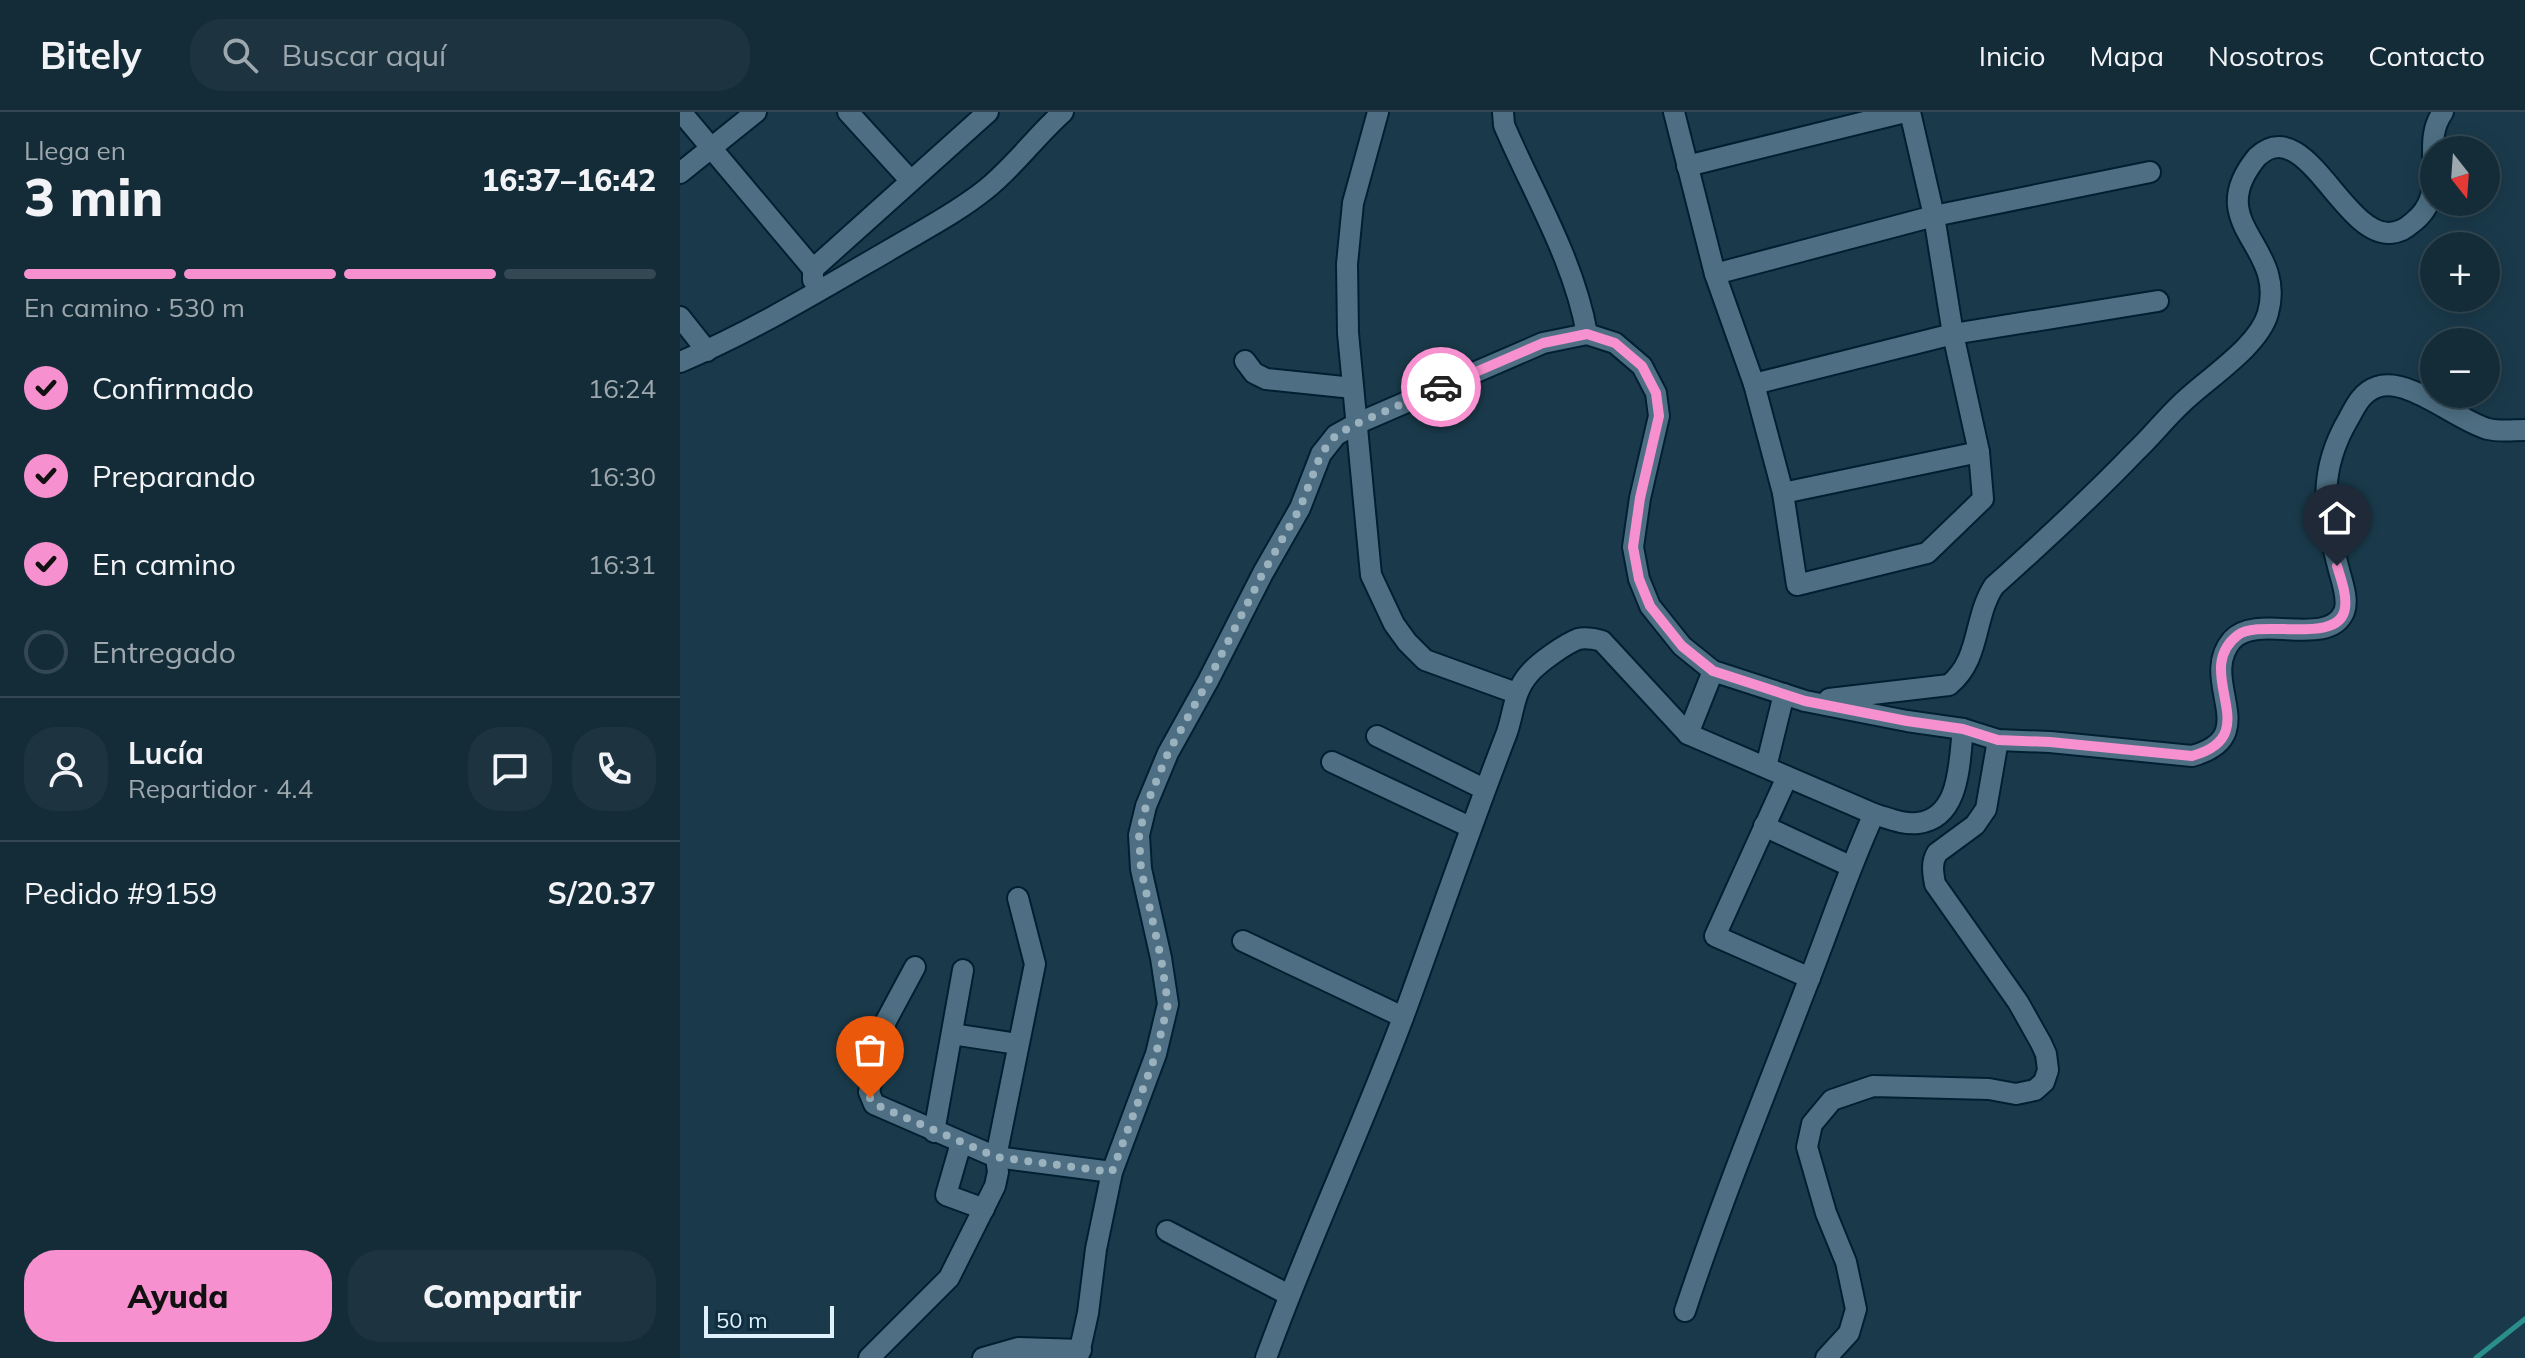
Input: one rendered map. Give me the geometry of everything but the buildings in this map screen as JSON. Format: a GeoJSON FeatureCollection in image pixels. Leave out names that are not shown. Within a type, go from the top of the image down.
{"type":"FeatureCollection","features":[{"type":"Feature","properties":{"kind":"street"},"geometry":{"type":"LineString","coordinates":[[681,112],[813,269],[814,292]]}},
{"type":"Feature","properties":{"kind":"street"},"geometry":{"type":"LineString","coordinates":[[680,173],[756,112]]}},
{"type":"Feature","properties":{"kind":"street"},"geometry":{"type":"LineString","coordinates":[[848,112],[910,180]]}},
{"type":"Feature","properties":{"kind":"street"},"geometry":{"type":"LineString","coordinates":[[813,269],[988,112]]}},
{"type":"Feature","properties":{"kind":"street"},"geometry":{"type":"LineString","coordinates":[[680,362],[707,351],[814,292],[981,194],[1006,173],[1063,112]]}},
{"type":"Feature","properties":{"kind":"street"},"geometry":{"type":"LineString","coordinates":[[1378,112],[1364,154],[1349,228],[1347,264],[1348,333],[1371,575],[1394,624],[1425,660],[1516,693]]}},
{"type":"Feature","properties":{"kind":"street"},"geometry":{"type":"LineString","coordinates":[[1503,112],[1504,125],[1562,251],[1587,334]]}},
{"type":"Feature","properties":{"kind":"street"},"geometry":{"type":"LineString","coordinates":[[1674,112],[1687,166],[1715,274],[1754,384],[1783,493],[1797,585],[1927,553],[1983,499],[1979,452],[1953,334],[1934,216],[1908,112],[1687,166]]}},
{"type":"Feature","properties":{"kind":"street"},"geometry":{"type":"LineString","coordinates":[[1805,701],[1949,685],[1961,675],[1968,663],[1985,603],[1994,586],[2136,452],[2179,405],[2255,337],[2268,315],[2271,282],[2264,260],[2238,213],[2237,192],[2259,154],[2270,145],[2286,143],[2301,148],[2358,217],[2378,231],[2403,231],[2425,213],[2433,193],[2434,130],[2443,112]]}},
{"type":"Feature","properties":{"kind":"street"},"geometry":{"type":"LineString","coordinates":[[1715,274],[1934,216],[2150,172]]}},
{"type":"Feature","properties":{"kind":"street"},"geometry":{"type":"LineString","coordinates":[[1754,384],[1953,334],[2158,301]]}},
{"type":"Feature","properties":{"kind":"street"},"geometry":{"type":"LineString","coordinates":[[680,317],[707,351]]}},
{"type":"Feature","properties":{"kind":"street"},"geometry":{"type":"LineString","coordinates":[[983,1358],[1018,1348],[1080,1354],[1096,1249],[1112,1172],[1156,1054],[1168,1004],[1141,869],[1139,835],[1146,806],[1168,753],[1300,508],[1321,454],[1336,435],[1543,343],[1587,334],[1615,343],[1642,366],[1656,393],[1659,416],[1640,498],[1633,547],[1639,579],[1650,606],[1682,646],[1713,671],[1805,701],[1963,729],[1998,740],[2192,756],[2207,752],[2221,741],[2228,728],[2228,706],[2219,670],[2221,658],[2232,641],[2251,628],[2317,629],[2343,616],[2346,607],[2331,541],[2324,490],[2329,465],[2344,426],[2368,390],[2380,385],[2394,385],[2488,429],[2525,430]]}},
{"type":"Feature","properties":{"kind":"street"},"geometry":{"type":"LineString","coordinates":[[1245,361],[1254,373],[1266,379],[1353,388]]}},
{"type":"Feature","properties":{"kind":"street"},"geometry":{"type":"LineString","coordinates":[[1783,493],[1979,452]]}},
{"type":"Feature","properties":{"kind":"street"},"geometry":{"type":"LineString","coordinates":[[1266,1358],[1403,1017],[1470,827],[1508,731],[1516,693],[1529,673],[1579,639],[1602,641],[1688,734],[1874,814],[1902,822],[1929,820],[1950,803],[1963,729]]}},
{"type":"Feature","properties":{"kind":"street"},"geometry":{"type":"LineString","coordinates":[[1688,734],[1713,671]]}},
{"type":"Feature","properties":{"kind":"street"},"geometry":{"type":"LineString","coordinates":[[1907,721],[1911,691]]}},
{"type":"Feature","properties":{"kind":"street"},"geometry":{"type":"LineString","coordinates":[[1766,767],[1784,694]]}},
{"type":"Feature","properties":{"kind":"street"},"geometry":{"type":"LineString","coordinates":[[1377,736],[1484,789]]}},
{"type":"Feature","properties":{"kind":"street"},"geometry":{"type":"LineString","coordinates":[[1826,1358],[1849,1333],[1856,1309],[1846,1262],[1826,1213],[1807,1147],[1812,1124],[1832,1100],[1873,1086],[1989,1089],[2016,1094],[2035,1090],[2044,1082],[2048,1070],[2046,1054],[2018,1002],[1935,884],[1933,875],[1933,859],[1937,853],[1975,825],[1986,809],[1998,740]]}},
{"type":"Feature","properties":{"kind":"street"},"geometry":{"type":"LineString","coordinates":[[1332,762],[1470,827]]}},
{"type":"Feature","properties":{"kind":"street"},"geometry":{"type":"LineString","coordinates":[[1787,777],[1715,936],[1810,978]]}},
{"type":"Feature","properties":{"kind":"street"},"geometry":{"type":"LineString","coordinates":[[1685,1311],[1715,1220],[1810,978],[1850,866],[1874,814]]}},
{"type":"Feature","properties":{"kind":"street"},"geometry":{"type":"LineString","coordinates":[[1764,826],[1850,866]]}},
{"type":"Feature","properties":{"kind":"street"},"geometry":{"type":"LineString","coordinates":[[869,1358],[949,1278],[995,1186],[998,1172],[996,1157],[1035,964],[1018,898]]}},
{"type":"Feature","properties":{"kind":"street"},"geometry":{"type":"LineString","coordinates":[[1243,941],[1403,1017]]}},
{"type":"Feature","properties":{"kind":"street"},"geometry":{"type":"LineString","coordinates":[[915,967],[886,1021],[869,1092],[874,1104],[996,1157],[1112,1172]]}},
{"type":"Feature","properties":{"kind":"street"},"geometry":{"type":"LineString","coordinates":[[934,1132],[963,970]]}},
{"type":"Feature","properties":{"kind":"street"},"geometry":{"type":"LineString","coordinates":[[952,1034],[1018,1044]]}},
{"type":"Feature","properties":{"kind":"street"},"geometry":{"type":"LineString","coordinates":[[961,1143],[946,1195],[984,1209]]}},
{"type":"Feature","properties":{"kind":"street"},"geometry":{"type":"LineString","coordinates":[[1167,1231],[1289,1295]]}},
{"type":"Feature","properties":{"kind":"waterway"},"geometry":{"type":"LineString","coordinates":[[2476,1358],[2525,1319]]}},
{"type":"Feature","properties":{"kind":"way so far"},"geometry":{"type":"LineString","coordinates":[[870,1098],[874,1104],[996,1157],[1112,1172],[1156,1054],[1168,1004],[1141,869],[1139,835],[1146,806],[1168,753],[1300,508],[1321,454],[1336,435],[1441,387]]}},
{"type":"Feature","properties":{"kind":"route"},"geometry":{"type":"LineString","coordinates":[[1441,387],[1543,343],[1587,334],[1615,343],[1642,366],[1656,393],[1659,416],[1640,498],[1633,547],[1639,579],[1650,606],[1682,646],[1713,671],[1805,701],[1963,729],[1998,740],[2192,756],[2207,752],[2221,741],[2228,728],[2228,706],[2219,670],[2221,658],[2232,641],[2251,628],[2317,629],[2336,622],[2343,616],[2346,607],[2337,566]]}}]}
